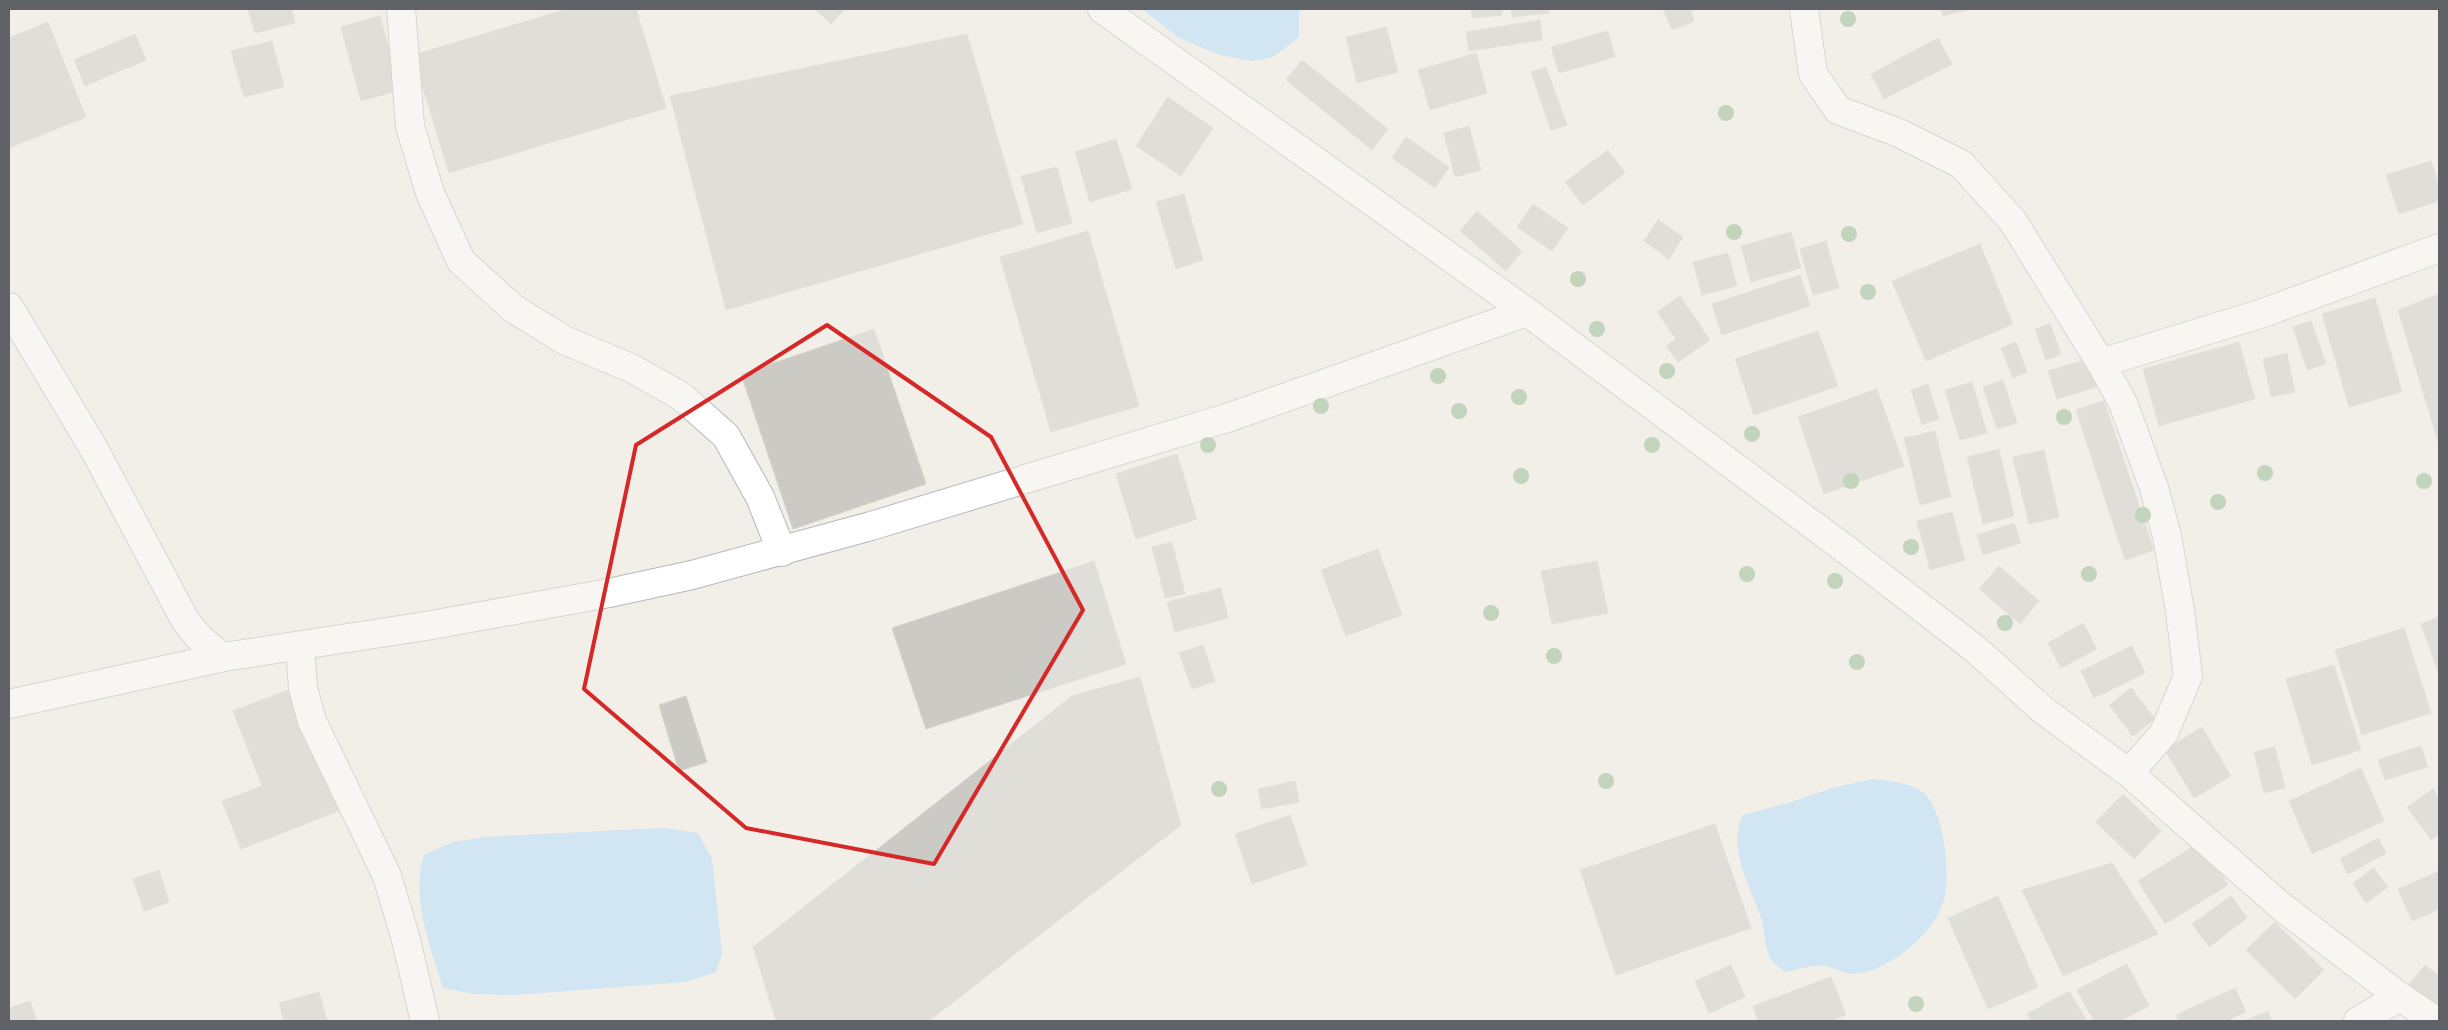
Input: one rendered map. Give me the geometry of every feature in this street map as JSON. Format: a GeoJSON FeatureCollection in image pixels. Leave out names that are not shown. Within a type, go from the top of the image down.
{"type":"FeatureCollection","features":[{"type":"Feature","properties":{"kind":"street"},"geometry":{"type":"LineString","coordinates":[[402,9],[410,126],[430,193],[461,261],[514,309],[564,340],[631,368],[681,396],[726,436],[760,497],[782,552]]}},
{"type":"Feature","properties":{"kind":"street"},"geometry":{"type":"LineString","coordinates":[[1102,9],[1527,312],[1844,548],[1974,648],[2043,710],[2128,773],[2282,907],[2400,997],[2436,1021]]}},
{"type":"Feature","properties":{"kind":"street"},"geometry":{"type":"LineString","coordinates":[[1804,9],[1813,74],[1838,110],[1899,133],[1961,164],[2012,220],[2101,363],[2123,404],[2154,488],[2168,545],[2180,611],[2188,676],[2164,733],[2128,773]]}},
{"type":"Feature","properties":{"kind":"street"},"geometry":{"type":"LineString","coordinates":[[2101,363],[2263,314],[2439,248]]}},
{"type":"Feature","properties":{"kind":"street"},"geometry":{"type":"LineString","coordinates":[[9,307],[94,449],[185,620],[197,637],[210,649],[224,657]]}},
{"type":"Feature","properties":{"kind":"street"},"geometry":{"type":"LineString","coordinates":[[9,704],[224,657],[300,646],[608,593],[692,575],[782,552],[1230,418],[1527,312]]}},
{"type":"Feature","properties":{"kind":"street"},"geometry":{"type":"LineString","coordinates":[[300,646],[303,688],[312,721],[388,876],[405,936],[424,1021]]}},
{"type":"Feature","properties":{"kind":"street"},"geometry":{"type":"LineString","coordinates":[[2358,1021],[2400,997]]}},
{"type":"Feature","properties":{"kind":"highlighted area"},"geometry":{"type":"Polygon","coordinates":[[[827,325],[991,437],[1083,610],[934,864],[746,828],[584,689],[636,445],[827,325]]]}},
{"type":"Feature","properties":{"kind":"water"},"geometry":{"type":"Polygon","coordinates":[[[1142,9],[1299,9],[1299,37],[1273,57],[1252,61],[1220,55],[1179,38],[1142,9]]]}},
{"type":"Feature","properties":{"kind":"water"},"geometry":{"type":"Polygon","coordinates":[[[1873,779],[1912,786],[1924,793],[1931,802],[1942,830],[1945,847],[1946,880],[1942,906],[1934,921],[1915,943],[1878,968],[1854,974],[1826,966],[1785,972],[1774,963],[1769,955],[1761,918],[1742,867],[1737,840],[1738,827],[1743,815],[1788,803],[1832,788],[1873,779]]]}},
{"type":"Feature","properties":{"kind":"water"},"geometry":{"type":"Polygon","coordinates":[[[663,828],[698,833],[712,859],[722,953],[716,972],[685,982],[514,995],[474,994],[443,988],[428,939],[421,905],[420,871],[424,855],[453,842],[485,837],[663,828]]]}},
{"type":"Feature","properties":{"kind":"building"},"geometry":{"type":"Polygon","coordinates":[[[248,9],[291,9],[295,23],[255,33],[248,9]]]}},
{"type":"Feature","properties":{"kind":"building"},"geometry":{"type":"Polygon","coordinates":[[[567,9],[636,9],[666,108],[449,173],[413,55],[567,9]]]}},
{"type":"Feature","properties":{"kind":"building"},"geometry":{"type":"Polygon","coordinates":[[[815,9],[845,9],[831,24],[815,9]]]}},
{"type":"Feature","properties":{"kind":"building"},"geometry":{"type":"Polygon","coordinates":[[[1471,9],[1502,9],[1502,15],[1472,18],[1471,9]]]}},
{"type":"Feature","properties":{"kind":"building"},"geometry":{"type":"Polygon","coordinates":[[[1511,9],[1548,9],[1549,13],[1512,17],[1511,9]]]}},
{"type":"Feature","properties":{"kind":"building"},"geometry":{"type":"Polygon","coordinates":[[[1663,9],[1690,9],[1694,21],[1672,30],[1663,9]]]}},
{"type":"Feature","properties":{"kind":"building"},"geometry":{"type":"Polygon","coordinates":[[[1941,9],[1967,9],[1967,10],[1943,16],[1941,9]]]}},
{"type":"Feature","properties":{"kind":"building"},"geometry":{"type":"Polygon","coordinates":[[[380,16],[400,90],[361,101],[341,27],[380,16]]]}},
{"type":"Feature","properties":{"kind":"building"},"geometry":{"type":"Polygon","coordinates":[[[1540,20],[1542,40],[1469,51],[1466,32],[1540,20]]]}},
{"type":"Feature","properties":{"kind":"building"},"geometry":{"type":"Polygon","coordinates":[[[48,22],[86,117],[9,148],[9,38],[48,22]]]}},
{"type":"Feature","properties":{"kind":"building"},"geometry":{"type":"Polygon","coordinates":[[[1386,27],[1398,72],[1357,83],[1346,37],[1386,27]]]}},
{"type":"Feature","properties":{"kind":"building"},"geometry":{"type":"Polygon","coordinates":[[[1608,31],[1615,57],[1559,73],[1551,47],[1608,31]]]}},
{"type":"Feature","properties":{"kind":"building"},"geometry":{"type":"Polygon","coordinates":[[[135,34],[146,60],[85,86],[74,60],[135,34]]]}},
{"type":"Feature","properties":{"kind":"building"},"geometry":{"type":"Polygon","coordinates":[[[967,34],[1023,224],[726,310],[670,96],[967,34]]]}},
{"type":"Feature","properties":{"kind":"building"},"geometry":{"type":"Polygon","coordinates":[[[1938,38],[1952,64],[1884,99],[1871,74],[1938,38]]]}},
{"type":"Feature","properties":{"kind":"building"},"geometry":{"type":"Polygon","coordinates":[[[272,41],[284,87],[244,97],[231,51],[272,41]]]}},
{"type":"Feature","properties":{"kind":"building"},"geometry":{"type":"Polygon","coordinates":[[[1476,53],[1487,93],[1430,110],[1418,70],[1476,53]]]}},
{"type":"Feature","properties":{"kind":"building"},"geometry":{"type":"Polygon","coordinates":[[[1302,60],[1388,129],[1372,150],[1286,80],[1302,60]]]}},
{"type":"Feature","properties":{"kind":"building"},"geometry":{"type":"Polygon","coordinates":[[[1546,67],[1567,125],[1551,130],[1531,72],[1546,67]]]}},
{"type":"Feature","properties":{"kind":"building"},"geometry":{"type":"Polygon","coordinates":[[[1168,97],[1213,128],[1181,176],[1136,146],[1168,97]]]}},
{"type":"Feature","properties":{"kind":"building"},"geometry":{"type":"Polygon","coordinates":[[[1469,126],[1481,170],[1455,177],[1444,133],[1469,126]]]}},
{"type":"Feature","properties":{"kind":"building"},"geometry":{"type":"Polygon","coordinates":[[[1406,137],[1449,167],[1435,188],[1392,158],[1406,137]]]}},
{"type":"Feature","properties":{"kind":"building"},"geometry":{"type":"Polygon","coordinates":[[[1116,139],[1132,189],[1090,202],[1075,152],[1116,139]]]}},
{"type":"Feature","properties":{"kind":"building"},"geometry":{"type":"Polygon","coordinates":[[[1608,150],[1625,173],[1583,205],[1565,182],[1608,150]]]}},
{"type":"Feature","properties":{"kind":"building"},"geometry":{"type":"Polygon","coordinates":[[[2431,161],[2439,186],[2439,201],[2399,214],[2386,175],[2431,161]]]}},
{"type":"Feature","properties":{"kind":"building"},"geometry":{"type":"Polygon","coordinates":[[[1057,167],[1072,223],[1037,233],[1021,176],[1057,167]]]}},
{"type":"Feature","properties":{"kind":"building"},"geometry":{"type":"Polygon","coordinates":[[[1184,194],[1203,260],[1176,269],[1156,202],[1184,194]]]}},
{"type":"Feature","properties":{"kind":"building"},"geometry":{"type":"Polygon","coordinates":[[[1533,204],[1568,228],[1552,251],[1517,227],[1533,204]]]}},
{"type":"Feature","properties":{"kind":"building"},"geometry":{"type":"Polygon","coordinates":[[[1477,211],[1522,251],[1506,271],[1460,231],[1477,211]]]}},
{"type":"Feature","properties":{"kind":"building"},"geometry":{"type":"Polygon","coordinates":[[[1658,220],[1683,237],[1669,259],[1644,241],[1658,220]]]}},
{"type":"Feature","properties":{"kind":"building"},"geometry":{"type":"Polygon","coordinates":[[[1088,231],[1139,406],[1051,432],[1000,257],[1088,231]]]}},
{"type":"Feature","properties":{"kind":"building"},"geometry":{"type":"Polygon","coordinates":[[[1791,232],[1801,268],[1751,282],[1741,246],[1791,232]]]}},
{"type":"Feature","properties":{"kind":"building"},"geometry":{"type":"Polygon","coordinates":[[[1826,241],[1839,288],[1813,295],[1800,249],[1826,241]]]}},
{"type":"Feature","properties":{"kind":"building"},"geometry":{"type":"Polygon","coordinates":[[[1980,244],[2013,324],[1926,361],[1892,281],[1980,244]]]}},
{"type":"Feature","properties":{"kind":"building"},"geometry":{"type":"Polygon","coordinates":[[[1728,253],[1737,286],[1702,295],[1693,262],[1728,253]]]}},
{"type":"Feature","properties":{"kind":"building"},"geometry":{"type":"Polygon","coordinates":[[[1800,275],[1810,306],[1722,335],[1712,304],[1800,275]]]}},
{"type":"Feature","properties":{"kind":"building"},"geometry":{"type":"Polygon","coordinates":[[[2439,294],[2439,444],[2398,310],[2439,294]]]}},
{"type":"Feature","properties":{"kind":"building"},"geometry":{"type":"Polygon","coordinates":[[[1680,296],[1710,340],[1678,362],[1666,346],[1676,339],[1657,312],[1680,296]]]}},
{"type":"Feature","properties":{"kind":"building"},"geometry":{"type":"Polygon","coordinates":[[[2375,298],[2402,392],[2349,407],[2322,314],[2375,298]]]}},
{"type":"Feature","properties":{"kind":"building"},"geometry":{"type":"Polygon","coordinates":[[[2311,321],[2326,364],[2307,370],[2293,327],[2311,321]]]}},
{"type":"Feature","properties":{"kind":"building"},"geometry":{"type":"Polygon","coordinates":[[[2050,324],[2061,354],[2046,360],[2035,329],[2050,324]]]}},
{"type":"Feature","properties":{"kind":"building"},"geometry":{"type":"Polygon","coordinates":[[[874,329],[926,484],[793,529],[741,374],[874,329]]]}},
{"type":"Feature","properties":{"kind":"building"},"geometry":{"type":"Polygon","coordinates":[[[1818,331],[1838,386],[1754,415],[1735,359],[1818,331]]]}},
{"type":"Feature","properties":{"kind":"building"},"geometry":{"type":"Polygon","coordinates":[[[2016,342],[2027,372],[2013,378],[2001,348],[2016,342]]]}},
{"type":"Feature","properties":{"kind":"building"},"geometry":{"type":"Polygon","coordinates":[[[2239,342],[2255,399],[2159,426],[2143,369],[2239,342]]]}},
{"type":"Feature","properties":{"kind":"building"},"geometry":{"type":"Polygon","coordinates":[[[2287,353],[2295,392],[2271,397],[2263,359],[2287,353]]]}},
{"type":"Feature","properties":{"kind":"building"},"geometry":{"type":"Polygon","coordinates":[[[2088,359],[2097,387],[2057,399],[2048,371],[2088,359]]]}},
{"type":"Feature","properties":{"kind":"building"},"geometry":{"type":"Polygon","coordinates":[[[2003,380],[2017,423],[1997,429],[1983,387],[2003,380]]]}},
{"type":"Feature","properties":{"kind":"building"},"geometry":{"type":"Polygon","coordinates":[[[1972,382],[1987,433],[1960,440],[1945,390],[1972,382]]]}},
{"type":"Feature","properties":{"kind":"building"},"geometry":{"type":"Polygon","coordinates":[[[1928,384],[1939,419],[1922,425],[1911,390],[1928,384]]]}},
{"type":"Feature","properties":{"kind":"building"},"geometry":{"type":"Polygon","coordinates":[[[1877,389],[1904,466],[1824,494],[1798,417],[1877,389]]]}},
{"type":"Feature","properties":{"kind":"building"},"geometry":{"type":"Polygon","coordinates":[[[2104,401],[2154,550],[2125,560],[2076,410],[2104,401]]]}},
{"type":"Feature","properties":{"kind":"building"},"geometry":{"type":"Polygon","coordinates":[[[1935,431],[1951,497],[1920,505],[1904,438],[1935,431]]]}},
{"type":"Feature","properties":{"kind":"building"},"geometry":{"type":"Polygon","coordinates":[[[1999,449],[2014,516],[1983,524],[1967,457],[1999,449]]]}},
{"type":"Feature","properties":{"kind":"building"},"geometry":{"type":"Polygon","coordinates":[[[2044,450],[2059,517],[2029,524],[2013,457],[2044,450]]]}},
{"type":"Feature","properties":{"kind":"building"},"geometry":{"type":"Polygon","coordinates":[[[1177,454],[1197,519],[1136,539],[1116,474],[1177,454]]]}},
{"type":"Feature","properties":{"kind":"building"},"geometry":{"type":"Polygon","coordinates":[[[1952,512],[1965,560],[1930,570],[1917,521],[1952,512]]]}},
{"type":"Feature","properties":{"kind":"building"},"geometry":{"type":"Polygon","coordinates":[[[2014,523],[2021,543],[1983,555],[1977,535],[2014,523]]]}},
{"type":"Feature","properties":{"kind":"building"},"geometry":{"type":"Polygon","coordinates":[[[1172,542],[1185,594],[1165,598],[1152,547],[1172,542]]]}},
{"type":"Feature","properties":{"kind":"building"},"geometry":{"type":"Polygon","coordinates":[[[1378,549],[1402,615],[1346,636],[1321,570],[1378,549]]]}},
{"type":"Feature","properties":{"kind":"building"},"geometry":{"type":"Polygon","coordinates":[[[1094,561],[1126,664],[926,729],[892,628],[1094,561]]]}},
{"type":"Feature","properties":{"kind":"building"},"geometry":{"type":"Polygon","coordinates":[[[1597,561],[1608,613],[1552,624],[1541,571],[1597,561]]]}},
{"type":"Feature","properties":{"kind":"building"},"geometry":{"type":"Polygon","coordinates":[[[1999,566],[2039,601],[2020,624],[1979,589],[1999,566]]]}},
{"type":"Feature","properties":{"kind":"building"},"geometry":{"type":"Polygon","coordinates":[[[1221,588],[1228,618],[1175,632],[1167,602],[1221,588]]]}},
{"type":"Feature","properties":{"kind":"building"},"geometry":{"type":"Polygon","coordinates":[[[2439,617],[2439,674],[2421,624],[2439,617]]]}},
{"type":"Feature","properties":{"kind":"building"},"geometry":{"type":"Polygon","coordinates":[[[2083,623],[2097,649],[2061,668],[2048,643],[2083,623]]]}},
{"type":"Feature","properties":{"kind":"building"},"geometry":{"type":"Polygon","coordinates":[[[2404,628],[2431,713],[2362,735],[2335,650],[2404,628]]]}},
{"type":"Feature","properties":{"kind":"building"},"geometry":{"type":"Polygon","coordinates":[[[1203,645],[1215,681],[1192,689],[1179,653],[1203,645]]]}},
{"type":"Feature","properties":{"kind":"building"},"geometry":{"type":"Polygon","coordinates":[[[2132,646],[2145,673],[2094,698],[2081,671],[2132,646]]]}},
{"type":"Feature","properties":{"kind":"building"},"geometry":{"type":"Polygon","coordinates":[[[2334,665],[2361,750],[2312,765],[2286,679],[2334,665]]]}},
{"type":"Feature","properties":{"kind":"building"},"geometry":{"type":"Polygon","coordinates":[[[1140,677],[1181,825],[929,1021],[776,1021],[753,947],[1072,696],[1140,677]]]}},
{"type":"Feature","properties":{"kind":"building"},"geometry":{"type":"Polygon","coordinates":[[[293,688],[341,810],[241,849],[222,801],[262,786],[233,711],[293,688]]]}},
{"type":"Feature","properties":{"kind":"building"},"geometry":{"type":"Polygon","coordinates":[[[2131,688],[2155,719],[2133,736],[2109,705],[2131,688]]]}},
{"type":"Feature","properties":{"kind":"building"},"geometry":{"type":"Polygon","coordinates":[[[686,696],[707,762],[679,771],[659,705],[686,696]]]}},
{"type":"Feature","properties":{"kind":"building"},"geometry":{"type":"Polygon","coordinates":[[[2202,727],[2231,776],[2194,798],[2165,750],[2202,727]]]}},
{"type":"Feature","properties":{"kind":"building"},"geometry":{"type":"Polygon","coordinates":[[[2421,746],[2428,767],[2385,780],[2378,760],[2421,746]]]}},
{"type":"Feature","properties":{"kind":"building"},"geometry":{"type":"Polygon","coordinates":[[[2275,747],[2285,788],[2264,793],[2254,752],[2275,747]]]}},
{"type":"Feature","properties":{"kind":"building"},"geometry":{"type":"Polygon","coordinates":[[[2361,768],[2384,821],[2312,854],[2289,801],[2361,768]]]}},
{"type":"Feature","properties":{"kind":"building"},"geometry":{"type":"Polygon","coordinates":[[[1295,781],[1299,802],[1262,809],[1258,789],[1295,781]]]}},
{"type":"Feature","properties":{"kind":"building"},"geometry":{"type":"Polygon","coordinates":[[[2433,789],[2439,798],[2439,834],[2431,840],[2407,807],[2433,789]]]}},
{"type":"Feature","properties":{"kind":"building"},"geometry":{"type":"Polygon","coordinates":[[[2123,794],[2161,831],[2134,859],[2096,822],[2123,794]]]}},
{"type":"Feature","properties":{"kind":"building"},"geometry":{"type":"Polygon","coordinates":[[[1290,815],[1307,865],[1252,884],[1235,834],[1290,815]]]}},
{"type":"Feature","properties":{"kind":"building"},"geometry":{"type":"Polygon","coordinates":[[[1715,824],[1751,928],[1616,975],[1580,870],[1715,824]]]}},
{"type":"Feature","properties":{"kind":"building"},"geometry":{"type":"Polygon","coordinates":[[[2378,838],[2386,853],[2348,874],[2340,859],[2378,838]]]}},
{"type":"Feature","properties":{"kind":"building"},"geometry":{"type":"Polygon","coordinates":[[[2202,841],[2228,885],[2165,924],[2138,881],[2202,841]]]}},
{"type":"Feature","properties":{"kind":"building"},"geometry":{"type":"Polygon","coordinates":[[[2112,863],[2158,934],[2063,976],[2022,890],[2112,863]]]}},
{"type":"Feature","properties":{"kind":"building"},"geometry":{"type":"Polygon","coordinates":[[[2374,868],[2388,887],[2366,903],[2353,883],[2374,868]]]}},
{"type":"Feature","properties":{"kind":"building"},"geometry":{"type":"Polygon","coordinates":[[[159,870],[169,902],[144,911],[133,879],[159,870]]]}},
{"type":"Feature","properties":{"kind":"building"},"geometry":{"type":"Polygon","coordinates":[[[2439,871],[2439,909],[2412,921],[2398,889],[2439,871]]]}},
{"type":"Feature","properties":{"kind":"building"},"geometry":{"type":"Polygon","coordinates":[[[1998,896],[2038,987],[1988,1009],[1948,918],[1998,896]]]}},
{"type":"Feature","properties":{"kind":"building"},"geometry":{"type":"Polygon","coordinates":[[[2231,896],[2247,918],[2209,947],[2192,924],[2231,896]]]}},
{"type":"Feature","properties":{"kind":"building"},"geometry":{"type":"Polygon","coordinates":[[[2275,922],[2324,970],[2295,999],[2246,950],[2275,922]]]}},
{"type":"Feature","properties":{"kind":"building"},"geometry":{"type":"Polygon","coordinates":[[[2127,964],[2149,1006],[2120,1021],[2094,1021],[2077,990],[2127,964]]]}},
{"type":"Feature","properties":{"kind":"building"},"geometry":{"type":"Polygon","coordinates":[[[1731,965],[1745,997],[1709,1013],[1695,981],[1731,965]]]}},
{"type":"Feature","properties":{"kind":"building"},"geometry":{"type":"Polygon","coordinates":[[[2425,965],[2439,976],[2439,1010],[2409,984],[2425,965]]]}},
{"type":"Feature","properties":{"kind":"building"},"geometry":{"type":"Polygon","coordinates":[[[1831,977],[1846,1015],[1829,1021],[1758,1021],[1753,1006],[1831,977]]]}},
{"type":"Feature","properties":{"kind":"building"},"geometry":{"type":"Polygon","coordinates":[[[2235,988],[2246,1012],[2226,1021],[2179,1021],[2176,1015],[2235,988]]]}},
{"type":"Feature","properties":{"kind":"building"},"geometry":{"type":"Polygon","coordinates":[[[2069,991],[2087,1021],[2031,1021],[2027,1014],[2069,991]]]}},
{"type":"Feature","properties":{"kind":"building"},"geometry":{"type":"Polygon","coordinates":[[[319,992],[327,1021],[284,1021],[279,1003],[319,992]]]}},
{"type":"Feature","properties":{"kind":"building"},"geometry":{"type":"Polygon","coordinates":[[[30,1001],[37,1021],[9,1021],[9,1008],[30,1001]]]}},
{"type":"Feature","properties":{"kind":"building"},"geometry":{"type":"Polygon","coordinates":[[[2268,1011],[2272,1021],[2244,1021],[2268,1011]]]}}]}
